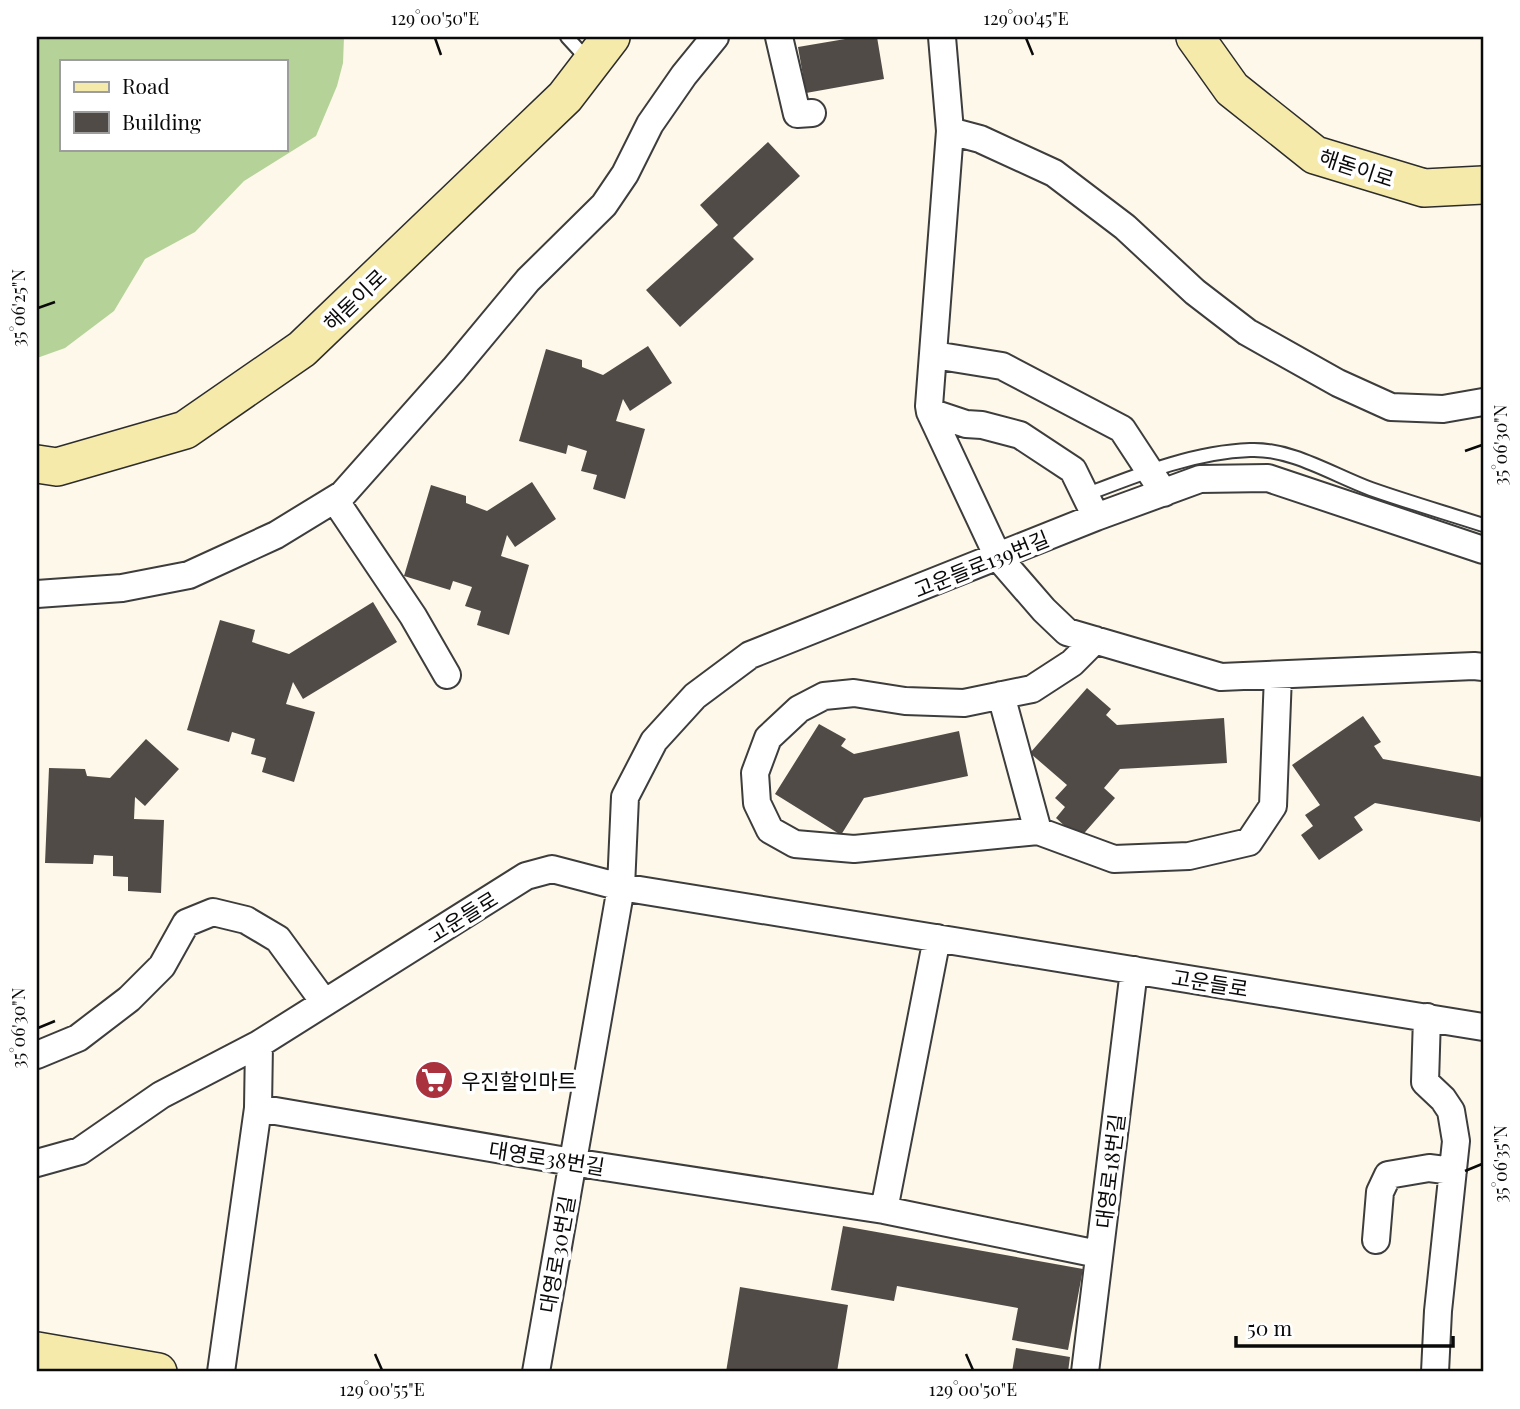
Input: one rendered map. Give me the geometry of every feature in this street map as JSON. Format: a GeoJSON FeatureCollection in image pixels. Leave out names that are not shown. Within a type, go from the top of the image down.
{"type":"FeatureCollection","features":[{"type":"Feature","properties":{"kind":"street"},"geometry":{"type":"LineString","coordinates":[[37,594],[122,588],[189,575],[276,535],[343,494],[393,440],[528,280],[604,205],[625,174],[650,124],[715,37]]}},
{"type":"Feature","properties":{"kind":"street"},"geometry":{"type":"LineString","coordinates":[[779,37],[797,114],[812,113]]}},
{"type":"Feature","properties":{"kind":"street"},"geometry":{"type":"LineString","coordinates":[[930,37],[950,131]]}},
{"type":"Feature","properties":{"kind":"street"},"geometry":{"type":"LineString","coordinates":[[942,37],[950,131],[930,412],[998,557],[1067,632],[1221,677],[1483,667]]}},
{"type":"Feature","properties":{"kind":"street","name":"해돋이로"},"geometry":{"type":"LineString","coordinates":[[1195,37],[1232,89],[1315,155],[1424,188],[1483,186]]}},
{"type":"Feature","properties":{"kind":"street","name":"해돋이로"},"geometry":{"type":"LineString","coordinates":[[37,464],[57,467],[185,430],[302,349],[565,97],[589,46]]}},
{"type":"Feature","properties":{"kind":"street"},"geometry":{"type":"LineString","coordinates":[[950,131],[981,139],[1054,173],[1125,228],[1195,292],[1247,332],[1338,383],[1391,407],[1443,409],[1483,402]]}},
{"type":"Feature","properties":{"kind":"street"},"geometry":{"type":"LineString","coordinates":[[934,355],[1002,366],[1122,429],[1164,493]]}},
{"type":"Feature","properties":{"kind":"street"},"geometry":{"type":"LineString","coordinates":[[930,412],[966,424],[982,425],[1020,435],[1073,470],[1091,506]]}},
{"type":"Feature","properties":{"kind":"street","name":"고운들로139번길"},"geometry":{"type":"LineString","coordinates":[[621,887],[625,797],[654,741],[695,696],[750,656],[998,557],[1091,506],[1164,493],[1200,479],[1268,478],[1483,550]]}},
{"type":"Feature","properties":{"kind":"street"},"geometry":{"type":"LineString","coordinates":[[335,500],[413,616],[447,675]]}},
{"type":"Feature","properties":{"kind":"street"},"geometry":{"type":"LineString","coordinates":[[1095,640],[1072,663],[1032,688],[964,703],[905,701],[854,693],[824,696],[799,709],[768,738],[755,773],[757,803],[769,830],[795,844],[854,849],[1038,831],[1114,859],[1189,856],[1249,842],[1273,806],[1278,675]]}},
{"type":"Feature","properties":{"kind":"street"},"geometry":{"type":"LineString","coordinates":[[1000,695],[1038,831]]}},
{"type":"Feature","properties":{"kind":"street","name":"고운들로"},"geometry":{"type":"LineString","coordinates":[[37,1163],[80,1151],[161,1095],[259,1044],[526,876],[552,869],[621,887],[1483,1027]]}},
{"type":"Feature","properties":{"kind":"street","name":"대영로30번길"},"geometry":{"type":"LineString","coordinates":[[536,1372],[621,887]]}},
{"type":"Feature","properties":{"kind":"street"},"geometry":{"type":"LineString","coordinates":[[37,1055],[78,1038],[129,999],[162,966],[186,923],[213,912],[246,920],[278,939],[324,1002]]}},
{"type":"Feature","properties":{"kind":"street"},"geometry":{"type":"LineString","coordinates":[[884,1210],[937,937]]}},
{"type":"Feature","properties":{"kind":"street","name":"대영로18번길"},"geometry":{"type":"LineString","coordinates":[[1084,1372],[1134,970]]}},
{"type":"Feature","properties":{"kind":"street"},"geometry":{"type":"LineString","coordinates":[[1427,1017],[1425,1082],[1451,1111],[1456,1141],[1438,1311],[1435,1372]]}},
{"type":"Feature","properties":{"kind":"street"},"geometry":{"type":"LineString","coordinates":[[221,1372],[258,1108],[259,1044]]}},
{"type":"Feature","properties":{"kind":"street","name":"대영로38번길"},"geometry":{"type":"LineString","coordinates":[[258,1108],[572,1162],[884,1210],[1098,1254]]}},
{"type":"Feature","properties":{"kind":"street"},"geometry":{"type":"LineString","coordinates":[[1376,1240],[1380,1192],[1388,1175],[1429,1168],[1453,1171]]}},
{"type":"Feature","properties":{"kind":"street"},"geometry":{"type":"LineString","coordinates":[[37,1351],[158,1372]]}},
{"type":"Feature","properties":{"kind":"lane"},"geometry":{"type":"LineString","coordinates":[[1091,506],[1149,470],[1216,454],[1251,449],[1294,458],[1371,489],[1483,526]]}},
{"type":"Feature","properties":{"kind":"green space"},"geometry":{"type":"Polygon","coordinates":[[[37,37],[344,37],[343,63],[337,86],[316,136],[244,181],[195,232],[145,259],[114,311],[65,348],[37,358],[37,37]]]}},
{"type":"Feature","properties":{"kind":"building"},"geometry":{"type":"Polygon","coordinates":[[[857,37],[877,37],[884,79],[806,93],[798,47],[857,37]]]}},
{"type":"Feature","properties":{"kind":"building"},"geometry":{"type":"Polygon","coordinates":[[[768,142],[800,176],[733,238],[754,259],[680,327],[646,290],[718,225],[700,205],[768,142]]]}},
{"type":"Feature","properties":{"kind":"building"},"geometry":{"type":"Polygon","coordinates":[[[648,346],[672,383],[630,411],[623,399],[616,421],[645,429],[625,499],[593,489],[597,475],[581,471],[587,451],[568,445],[566,454],[519,441],[546,349],[582,360],[582,367],[603,375],[648,346]]]}},
{"type":"Feature","properties":{"kind":"building"},"geometry":{"type":"Polygon","coordinates":[[[532,482],[556,519],[515,547],[507,535],[501,556],[529,565],[509,635],[477,625],[481,611],[465,606],[472,587],[453,581],[450,590],[404,576],[431,485],[466,496],[466,503],[487,511],[532,482]]]}},
{"type":"Feature","properties":{"kind":"building"},"geometry":{"type":"Polygon","coordinates":[[[373,602],[397,642],[303,699],[293,682],[286,704],[315,712],[294,782],[262,772],[266,758],[251,754],[255,739],[232,732],[229,742],[187,730],[220,620],[255,630],[252,642],[289,654],[373,602]]]}},
{"type":"Feature","properties":{"kind":"building"},"geometry":{"type":"Polygon","coordinates":[[[1087,688],[1111,709],[1106,715],[1117,725],[1224,718],[1227,763],[1120,769],[1104,788],[1115,798],[1079,839],[1056,818],[1065,807],[1055,798],[1067,785],[1030,753],[1087,688]]]}},
{"type":"Feature","properties":{"kind":"building"},"geometry":{"type":"Polygon","coordinates":[[[1363,716],[1381,742],[1374,746],[1383,759],[1483,777],[1480,822],[1375,803],[1354,817],[1363,830],[1319,860],[1301,835],[1313,826],[1305,815],[1320,805],[1292,765],[1363,716]]]}},
{"type":"Feature","properties":{"kind":"building"},"geometry":{"type":"Polygon","coordinates":[[[819,724],[846,739],[841,746],[854,754],[959,731],[968,776],[864,798],[841,835],[775,794],[819,724]]]}},
{"type":"Feature","properties":{"kind":"building"},"geometry":{"type":"Polygon","coordinates":[[[146,739],[179,769],[145,806],[135,797],[134,819],[164,820],[161,893],[128,891],[128,877],[113,876],[113,856],[94,855],[93,864],[45,863],[49,768],[85,769],[87,776],[110,778],[146,739]]]}},
{"type":"Feature","properties":{"kind":"building"},"geometry":{"type":"Polygon","coordinates":[[[843,1226],[1083,1269],[1068,1350],[1012,1340],[1018,1308],[897,1286],[894,1301],[831,1290],[843,1226]]]}},
{"type":"Feature","properties":{"kind":"building"},"geometry":{"type":"Polygon","coordinates":[[[740,1287],[848,1305],[837,1372],[726,1372],[740,1287]]]}},
{"type":"Feature","properties":{"kind":"building"},"geometry":{"type":"Polygon","coordinates":[[[1016,1348],[1070,1357],[1068,1372],[1012,1372],[1016,1348]]]}},
{"type":"Feature","properties":{"kind":"place","name":"우진할인마트"},"geometry":{"type":"Point","coordinates":[434,1080]}}]}
